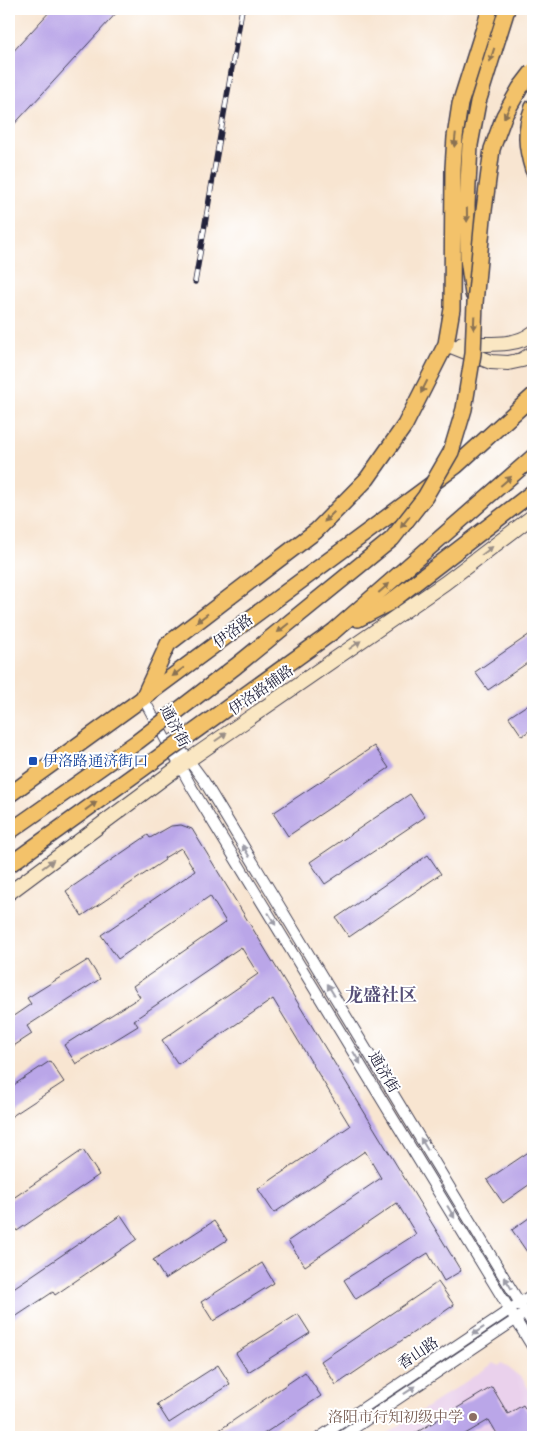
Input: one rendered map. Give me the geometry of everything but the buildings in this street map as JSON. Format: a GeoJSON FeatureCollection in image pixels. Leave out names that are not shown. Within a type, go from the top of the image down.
{"type":"FeatureCollection","features":[{"type":"Feature","properties":{"kind":"main road"},"geometry":{"type":"LineString","coordinates":[[143,698],[168,644],[316,530],[367,479],[405,424],[446,344],[452,309],[453,168],[460,104],[490,9]]}},
{"type":"Feature","properties":{"kind":"main road"},"geometry":{"type":"LineString","coordinates":[[475,303],[468,259],[467,205],[470,144],[478,102],[507,9]]}},
{"type":"Feature","properties":{"kind":"main road"},"geometry":{"type":"LineString","coordinates":[[9,832],[137,742],[236,666],[392,538],[425,497],[451,452],[464,409],[473,354],[475,303],[492,149],[504,116],[520,88],[533,71]]}},
{"type":"Feature","properties":{"kind":"main road"},"geometry":{"type":"LineString","coordinates":[[533,107],[528,128],[527,147],[533,170]]}},
{"type":"Feature","properties":{"kind":"main road"},"geometry":{"type":"LineString","coordinates":[[446,344],[507,343],[525,340],[533,333]]}},
{"type":"Feature","properties":{"kind":"main road"},"geometry":{"type":"LineString","coordinates":[[446,344],[491,362],[508,363],[522,360],[533,354]]}},
{"type":"Feature","properties":{"kind":"main road","name":"伊洛路"},"geometry":{"type":"LineString","coordinates":[[9,795],[456,466],[533,396]]}},
{"type":"Feature","properties":{"kind":"main road"},"geometry":{"type":"LineString","coordinates":[[9,865],[334,631],[533,457]]}},
{"type":"Feature","properties":{"kind":"main road"},"geometry":{"type":"LineString","coordinates":[[334,631],[389,602],[533,492]]}},
{"type":"Feature","properties":{"kind":"main road","name":"伊洛路辅路"},"geometry":{"type":"LineString","coordinates":[[9,893],[184,763],[445,583],[533,516]]}},
{"type":"Feature","properties":{"kind":"street","name":"通济街"},"geometry":{"type":"LineString","coordinates":[[143,698],[184,763],[533,1348]]}},
{"type":"Feature","properties":{"kind":"street","name":"通济街"},"geometry":{"type":"LineString","coordinates":[[184,763],[204,781],[520,1303],[530,1310],[533,1325]]}},
{"type":"Feature","properties":{"kind":"street","name":"香山路"},"geometry":{"type":"LineString","coordinates":[[320,1437],[533,1294]]}},
{"type":"Feature","properties":{"kind":"street","name":"香山路"},"geometry":{"type":"LineString","coordinates":[[341,1437],[530,1310]]}},
{"type":"Feature","properties":{"kind":"shaded area","name":"洛阳市行知初级中学"},"geometry":{"type":"Polygon","coordinates":[[[494,1363],[499,1366],[502,1363],[523,1379],[533,1397],[533,1437],[382,1437],[494,1363]]]}},
{"type":"Feature","properties":{"kind":"railway"},"geometry":{"type":"LineString","coordinates":[[195,282],[242,9]]}},
{"type":"Feature","properties":{"kind":"place","name":"伊洛路通济街口"},"geometry":{"type":"Point","coordinates":[33,761]}},
{"type":"Feature","properties":{"kind":"place","name":"洛阳市行知初级中学"},"geometry":{"type":"Point","coordinates":[473,1417]}},
{"type":"Feature","properties":{"kind":"district","name":"龙盛社区"},"geometry":{"type":"Point","coordinates":[381,995]}}]}
